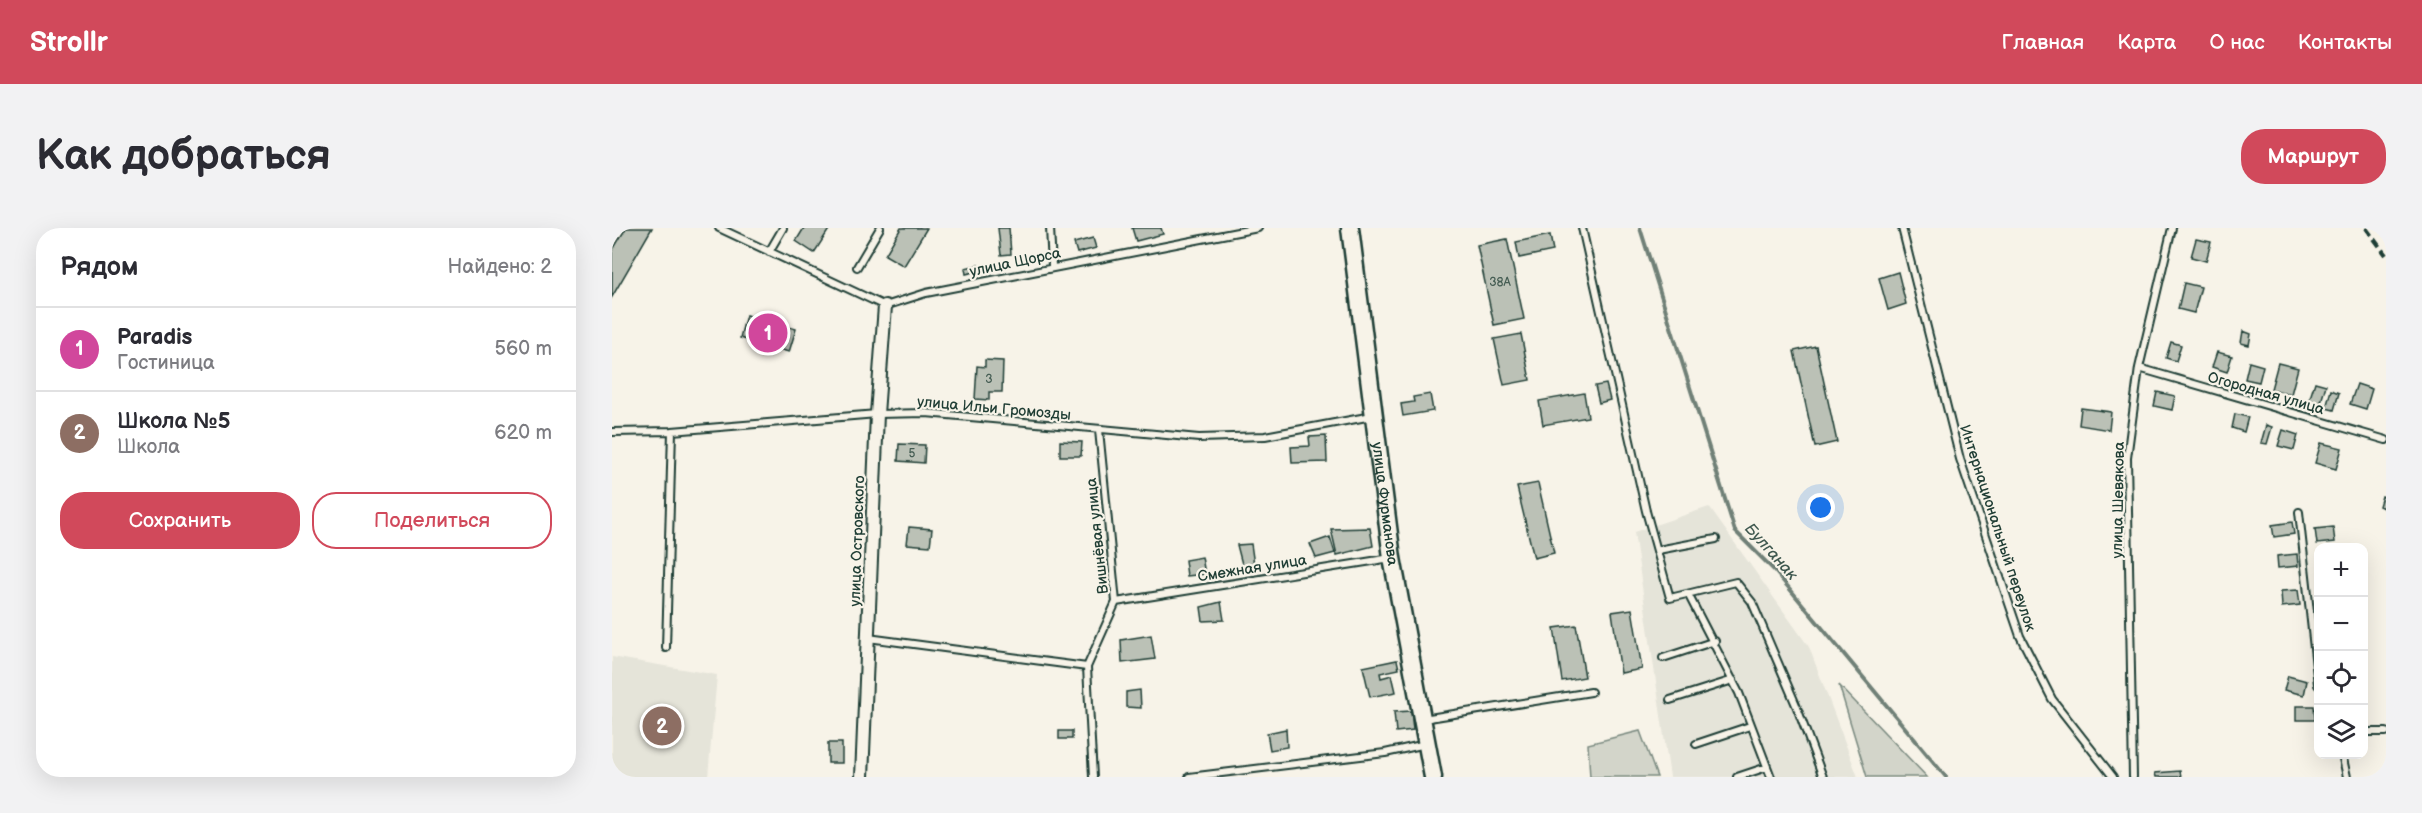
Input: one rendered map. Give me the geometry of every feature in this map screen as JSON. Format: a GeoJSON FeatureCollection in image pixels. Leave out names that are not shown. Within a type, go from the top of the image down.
{"type":"FeatureCollection","features":[{"type":"Feature","properties":{"kind":"main road","name":"улица Фурманова"},"geometry":{"type":"LineString","coordinates":[[1350,228],[1372,416],[1392,558],[1433,777]]}},
{"type":"Feature","properties":{"kind":"street","name":"улица Островского"},"geometry":{"type":"LineString","coordinates":[[862,777],[877,414],[885,306]]}},
{"type":"Feature","properties":{"kind":"lane"},"geometry":{"type":"LineString","coordinates":[[719,228],[885,306]]}},
{"type":"Feature","properties":{"kind":"lane"},"geometry":{"type":"LineString","coordinates":[[769,252],[783,228]]}},
{"type":"Feature","properties":{"kind":"lane"},"geometry":{"type":"LineString","coordinates":[[857,267],[880,228]]}},
{"type":"Feature","properties":{"kind":"lane"},"geometry":{"type":"LineString","coordinates":[[1050,228],[1052,266]]}},
{"type":"Feature","properties":{"kind":"lane","name":"улица Щорса"},"geometry":{"type":"LineString","coordinates":[[885,306],[926,293],[1052,266],[1258,228]]}},
{"type":"Feature","properties":{"kind":"lane"},"geometry":{"type":"LineString","coordinates":[[1582,228],[1646,511],[1670,598],[1736,582],[1752,603],[1796,705],[1823,777]]}},
{"type":"Feature","properties":{"kind":"lane","name":"Интернациональный переулок"},"geometry":{"type":"LineString","coordinates":[[1902,228],[1960,459],[2020,636],[2052,699],[2113,777]]}},
{"type":"Feature","properties":{"kind":"lane","name":"улица Шевякова"},"geometry":{"type":"LineString","coordinates":[[2133,777],[2127,458],[2139,368],[2172,228]]}},
{"type":"Feature","properties":{"kind":"lane","name":"Огородная улица"},"geometry":{"type":"LineString","coordinates":[[2139,368],[2386,440]]}},
{"type":"Feature","properties":{"kind":"lane","name":"улица Ильи Громозды"},"geometry":{"type":"LineString","coordinates":[[612,432],[672,431],[877,414],[926,413],[1198,438],[1265,436],[1372,416]]}},
{"type":"Feature","properties":{"kind":"lane","name":"Вишнёвая улица"},"geometry":{"type":"LineString","coordinates":[[1093,777],[1087,668],[1116,602],[1099,430]]}},
{"type":"Feature","properties":{"kind":"lane"},"geometry":{"type":"LineString","coordinates":[[666,648],[672,431]]}},
{"type":"Feature","properties":{"kind":"lane"},"geometry":{"type":"LineString","coordinates":[[2299,512],[2315,651]]}},
{"type":"Feature","properties":{"kind":"lane"},"geometry":{"type":"LineString","coordinates":[[1658,550],[1716,539]]}},
{"type":"Feature","properties":{"kind":"lane","name":"Смежная улица"},"geometry":{"type":"LineString","coordinates":[[1116,602],[1392,558]]}},
{"type":"Feature","properties":{"kind":"lane"},"geometry":{"type":"LineString","coordinates":[[1688,594],[1715,641],[1771,777]]}},
{"type":"Feature","properties":{"kind":"lane"},"geometry":{"type":"LineString","coordinates":[[868,638],[1087,668]]}},
{"type":"Feature","properties":{"kind":"lane"},"geometry":{"type":"LineString","coordinates":[[1663,658],[1715,641]]}},
{"type":"Feature","properties":{"kind":"lane"},"geometry":{"type":"LineString","coordinates":[[1670,700],[1732,680]]}},
{"type":"Feature","properties":{"kind":"lane"},"geometry":{"type":"LineString","coordinates":[[1423,719],[1591,692]]}},
{"type":"Feature","properties":{"kind":"lane"},"geometry":{"type":"LineString","coordinates":[[1696,744],[1750,726]]}},
{"type":"Feature","properties":{"kind":"lane"},"geometry":{"type":"LineString","coordinates":[[2368,732],[2386,732]]}},
{"type":"Feature","properties":{"kind":"lane"},"geometry":{"type":"LineString","coordinates":[[1189,777],[1229,775],[1385,753],[1428,743]]}},
{"type":"Feature","properties":{"kind":"lane"},"geometry":{"type":"LineString","coordinates":[[2343,759],[2347,777]]}},
{"type":"Feature","properties":{"kind":"lane"},"geometry":{"type":"LineString","coordinates":[[1737,777],[1767,767]]}},
{"type":"Feature","properties":{"kind":"shaded area"},"geometry":{"type":"Polygon","coordinates":[[[1709,507],[1809,647],[1858,777],[1670,777],[1634,532],[1709,507]]]}},
{"type":"Feature","properties":{"kind":"shaded area"},"geometry":{"type":"Polygon","coordinates":[[[612,657],[717,675],[708,777],[612,777],[612,657]]]}},
{"type":"Feature","properties":{"kind":"shaded area"},"geometry":{"type":"Polygon","coordinates":[[[1839,685],[1927,777],[1867,777],[1839,685]]]}},
{"type":"Feature","properties":{"kind":"shaded area"},"geometry":{"type":"Polygon","coordinates":[[[1640,731],[1657,777],[1590,777],[1588,744],[1640,731]]]}},
{"type":"Feature","properties":{"kind":"building"},"geometry":{"type":"Polygon","coordinates":[[[626,228],[652,228],[612,297],[612,251],[626,228]]]}},
{"type":"Feature","properties":{"kind":"building"},"geometry":{"type":"Polygon","coordinates":[[[804,228],[830,228],[814,253],[796,241],[804,228]]]}},
{"type":"Feature","properties":{"kind":"building"},"geometry":{"type":"Polygon","coordinates":[[[901,228],[927,228],[904,266],[885,255],[901,228]]]}},
{"type":"Feature","properties":{"kind":"building"},"geometry":{"type":"Polygon","coordinates":[[[998,228],[1009,228],[1011,254],[1001,255],[998,228]]]}},
{"type":"Feature","properties":{"kind":"building"},"geometry":{"type":"Polygon","coordinates":[[[1132,228],[1161,228],[1163,234],[1136,241],[1132,228]]]}},
{"type":"Feature","properties":{"kind":"building"},"geometry":{"type":"Polygon","coordinates":[[[1550,235],[1553,251],[1519,258],[1516,242],[1550,235]]]}},
{"type":"Feature","properties":{"kind":"building"},"geometry":{"type":"Polygon","coordinates":[[[1093,238],[1096,248],[1077,253],[1074,243],[1093,238]]]}},
{"type":"Feature","properties":{"kind":"building"},"geometry":{"type":"Polygon","coordinates":[[[1507,239],[1524,319],[1494,325],[1477,245],[1507,239]]]}},
{"type":"Feature","properties":{"kind":"building"},"geometry":{"type":"Polygon","coordinates":[[[2196,239],[2211,242],[2206,261],[2191,257],[2196,239]]]}},
{"type":"Feature","properties":{"kind":"building"},"geometry":{"type":"Polygon","coordinates":[[[978,265],[979,271],[966,274],[965,268],[978,265]]]}},
{"type":"Feature","properties":{"kind":"building"},"geometry":{"type":"Polygon","coordinates":[[[1898,272],[1906,304],[1888,310],[1879,278],[1898,272]]]}},
{"type":"Feature","properties":{"kind":"building"},"geometry":{"type":"Polygon","coordinates":[[[2184,283],[2201,287],[2194,313],[2178,309],[2184,283]]]}},
{"type":"Feature","properties":{"kind":"building"},"geometry":{"type":"Polygon","coordinates":[[[746,315],[796,329],[789,352],[740,338],[746,315]]]}},
{"type":"Feature","properties":{"kind":"building"},"geometry":{"type":"Polygon","coordinates":[[[2243,331],[2251,334],[2249,345],[2241,343],[2243,331]]]}},
{"type":"Feature","properties":{"kind":"building"},"geometry":{"type":"Polygon","coordinates":[[[1521,334],[1530,380],[1504,385],[1494,339],[1521,334]]]}},
{"type":"Feature","properties":{"kind":"building"},"geometry":{"type":"Polygon","coordinates":[[[2171,342],[2181,345],[2176,361],[2166,358],[2171,342]]]}},
{"type":"Feature","properties":{"kind":"building"},"geometry":{"type":"Polygon","coordinates":[[[1816,346],[1837,442],[1815,447],[1794,351],[1816,346]]]}},
{"type":"Feature","properties":{"kind":"building"},"geometry":{"type":"Polygon","coordinates":[[[2217,352],[2232,356],[2227,372],[2212,367],[2217,352]]]}},
{"type":"Feature","properties":{"kind":"building"},"geometry":{"type":"Polygon","coordinates":[[[985,360],[1003,361],[1002,392],[989,392],[989,400],[975,399],[977,366],[985,367],[985,360]]]}},
{"type":"Feature","properties":{"kind":"building"},"geometry":{"type":"Polygon","coordinates":[[[2249,362],[2263,366],[2259,382],[2245,379],[2249,362]]]}},
{"type":"Feature","properties":{"kind":"building"},"geometry":{"type":"Polygon","coordinates":[[[2278,363],[2298,368],[2291,394],[2271,389],[2278,363]]]}},
{"type":"Feature","properties":{"kind":"building"},"geometry":{"type":"Polygon","coordinates":[[[2315,382],[2326,385],[2320,405],[2309,401],[2315,382]]]}},
{"type":"Feature","properties":{"kind":"building"},"geometry":{"type":"Polygon","coordinates":[[[1606,384],[1610,400],[1599,403],[1595,386],[1606,384]]]}},
{"type":"Feature","properties":{"kind":"building"},"geometry":{"type":"Polygon","coordinates":[[[2357,384],[2372,389],[2366,409],[2350,404],[2357,384]]]}},
{"type":"Feature","properties":{"kind":"building"},"geometry":{"type":"Polygon","coordinates":[[[2331,390],[2339,393],[2334,410],[2326,408],[2331,390]]]}},
{"type":"Feature","properties":{"kind":"building"},"geometry":{"type":"Polygon","coordinates":[[[2157,392],[2175,396],[2172,410],[2154,406],[2157,392]]]}},
{"type":"Feature","properties":{"kind":"building"},"geometry":{"type":"Polygon","coordinates":[[[1584,393],[1588,417],[1543,425],[1539,401],[1584,393]]]}},
{"type":"Feature","properties":{"kind":"building"},"geometry":{"type":"Polygon","coordinates":[[[1430,394],[1433,411],[1403,416],[1401,404],[1414,402],[1413,397],[1430,394]]]}},
{"type":"Feature","properties":{"kind":"building"},"geometry":{"type":"Polygon","coordinates":[[[2081,408],[2111,412],[2109,430],[2079,425],[2081,408]]]}},
{"type":"Feature","properties":{"kind":"building"},"geometry":{"type":"Polygon","coordinates":[[[2235,414],[2248,417],[2244,432],[2232,428],[2235,414]]]}},
{"type":"Feature","properties":{"kind":"building"},"geometry":{"type":"Polygon","coordinates":[[[2266,425],[2272,427],[2267,444],[2261,443],[2266,425]]]}},
{"type":"Feature","properties":{"kind":"building"},"geometry":{"type":"Polygon","coordinates":[[[2283,430],[2298,435],[2294,450],[2278,446],[2283,430]]]}},
{"type":"Feature","properties":{"kind":"building"},"geometry":{"type":"Polygon","coordinates":[[[1326,436],[1327,462],[1292,463],[1291,447],[1310,446],[1309,437],[1326,436]]]}},
{"type":"Feature","properties":{"kind":"building"},"geometry":{"type":"Polygon","coordinates":[[[1060,441],[1082,442],[1081,456],[1060,456],[1060,441]]]}},
{"type":"Feature","properties":{"kind":"building"},"geometry":{"type":"Polygon","coordinates":[[[2321,443],[2342,448],[2336,469],[2315,463],[2321,443]]]}},
{"type":"Feature","properties":{"kind":"building"},"geometry":{"type":"Polygon","coordinates":[[[899,444],[925,445],[924,463],[898,461],[899,444]]]}},
{"type":"Feature","properties":{"kind":"building"},"geometry":{"type":"Polygon","coordinates":[[[1538,483],[1554,553],[1534,558],[1517,487],[1538,483]]]}},
{"type":"Feature","properties":{"kind":"building"},"geometry":{"type":"Polygon","coordinates":[[[2382,496],[2386,498],[2386,509],[2379,506],[2382,496]]]}},
{"type":"Feature","properties":{"kind":"building"},"geometry":{"type":"Polygon","coordinates":[[[2292,522],[2294,534],[2274,537],[2272,525],[2292,522]]]}},
{"type":"Feature","properties":{"kind":"building"},"geometry":{"type":"Polygon","coordinates":[[[909,527],[932,529],[930,546],[907,544],[909,527]]]}},
{"type":"Feature","properties":{"kind":"building"},"geometry":{"type":"Polygon","coordinates":[[[2333,527],[2335,542],[2317,543],[2315,529],[2333,527]]]}},
{"type":"Feature","properties":{"kind":"building"},"geometry":{"type":"Polygon","coordinates":[[[1370,528],[1373,546],[1337,555],[1331,529],[1370,528]]]}},
{"type":"Feature","properties":{"kind":"building"},"geometry":{"type":"Polygon","coordinates":[[[1330,537],[1335,553],[1316,558],[1310,544],[1330,537]]]}},
{"type":"Feature","properties":{"kind":"building"},"geometry":{"type":"Polygon","coordinates":[[[1251,544],[1254,565],[1243,568],[1237,545],[1251,544]]]}},
{"type":"Feature","properties":{"kind":"building"},"geometry":{"type":"Polygon","coordinates":[[[2297,554],[2298,566],[2278,568],[2277,556],[2297,554]]]}},
{"type":"Feature","properties":{"kind":"building"},"geometry":{"type":"Polygon","coordinates":[[[1202,557],[1205,574],[1187,576],[1185,560],[1202,557]]]}},
{"type":"Feature","properties":{"kind":"building"},"geometry":{"type":"Polygon","coordinates":[[[2298,590],[2300,605],[2282,607],[2281,591],[2298,590]]]}},
{"type":"Feature","properties":{"kind":"building"},"geometry":{"type":"Polygon","coordinates":[[[1221,602],[1224,620],[1203,621],[1201,607],[1221,602]]]}},
{"type":"Feature","properties":{"kind":"building"},"geometry":{"type":"Polygon","coordinates":[[[1632,609],[1642,669],[1621,673],[1612,612],[1632,609]]]}},
{"type":"Feature","properties":{"kind":"building"},"geometry":{"type":"Polygon","coordinates":[[[1576,625],[1585,677],[1562,681],[1554,628],[1576,625]]]}},
{"type":"Feature","properties":{"kind":"building"},"geometry":{"type":"Polygon","coordinates":[[[1151,635],[1155,659],[1122,663],[1121,640],[1151,635]]]}},
{"type":"Feature","properties":{"kind":"building"},"geometry":{"type":"Polygon","coordinates":[[[1397,660],[1399,669],[1380,673],[1381,678],[1392,675],[1396,692],[1370,697],[1363,667],[1397,660]]]}},
{"type":"Feature","properties":{"kind":"building"},"geometry":{"type":"Polygon","coordinates":[[[2288,676],[2307,681],[2304,695],[2284,690],[2288,676]]]}},
{"type":"Feature","properties":{"kind":"building"},"geometry":{"type":"Polygon","coordinates":[[[1140,690],[1141,708],[1126,707],[1126,692],[1140,690]]]}},
{"type":"Feature","properties":{"kind":"building"},"geometry":{"type":"Polygon","coordinates":[[[2296,706],[2314,706],[2314,720],[2296,720],[2296,706]]]}},
{"type":"Feature","properties":{"kind":"building"},"geometry":{"type":"Polygon","coordinates":[[[1411,711],[1413,730],[1396,732],[1394,712],[1411,711]]]}},
{"type":"Feature","properties":{"kind":"building"},"geometry":{"type":"Polygon","coordinates":[[[1286,729],[1287,747],[1270,750],[1267,733],[1286,729]]]}},
{"type":"Feature","properties":{"kind":"building"},"geometry":{"type":"Polygon","coordinates":[[[1059,731],[1072,731],[1072,739],[1059,739],[1059,731]]]}},
{"type":"Feature","properties":{"kind":"building"},"geometry":{"type":"Polygon","coordinates":[[[828,743],[842,743],[842,763],[828,763],[828,743]]]}},
{"type":"Feature","properties":{"kind":"building"},"geometry":{"type":"Polygon","coordinates":[[[2180,771],[2181,777],[2156,777],[2155,773],[2180,771]]]}},
{"type":"Feature","properties":{"kind":"waterway","name":"Булганак"},"geometry":{"type":"LineString","coordinates":[[1640,228],[1735,531],[1774,570],[1946,777]]}},
{"type":"Feature","properties":{"kind":"railway"},"geometry":{"type":"LineString","coordinates":[[2366,228],[2386,255]]}},
{"type":"Feature","properties":{"kind":"place","name":"Paradis"},"geometry":{"type":"Point","coordinates":[768,333]}},
{"type":"Feature","properties":{"kind":"place","name":"Школа №5"},"geometry":{"type":"Point","coordinates":[662,726]}}]}
